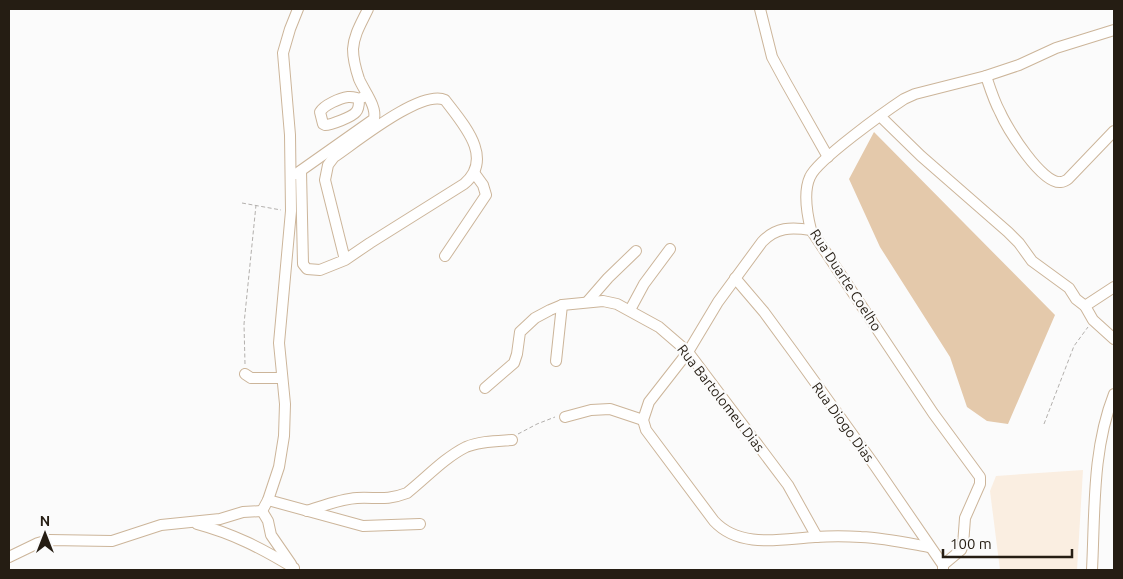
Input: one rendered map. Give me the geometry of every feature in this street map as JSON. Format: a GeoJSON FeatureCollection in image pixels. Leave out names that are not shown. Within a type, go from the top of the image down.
{"type":"FeatureCollection","features":[{"type":"Feature","properties":{"kind":"street"},"geometry":{"type":"LineString","coordinates":[[262,511],[268,500],[279,466],[284,436],[285,404],[279,343],[291,211],[291,178],[290,135],[283,53],[298,9]]}},
{"type":"Feature","properties":{"kind":"street"},"geometry":{"type":"LineString","coordinates":[[291,178],[374,119],[374,110],[363,98],[360,80],[354,64],[353,51],[356,33],[368,9]]}},
{"type":"Feature","properties":{"kind":"street"},"geometry":{"type":"LineString","coordinates":[[760,9],[772,57],[828,157]]}},
{"type":"Feature","properties":{"kind":"street","name":"Rua Duarte Coelho"},"geometry":{"type":"LineString","coordinates":[[943,568],[961,550],[965,518],[980,484],[980,477],[933,413],[810,230],[807,189],[810,177],[814,170],[828,157],[904,99],[915,94],[986,76],[1019,65],[1056,48],[1114,30]]}},
{"type":"Feature","properties":{"kind":"street"},"geometry":{"type":"LineString","coordinates":[[986,76],[999,111],[1013,136],[1041,170],[1056,182],[1068,179],[1114,131]]}},
{"type":"Feature","properties":{"kind":"street"},"geometry":{"type":"LineString","coordinates":[[301,171],[303,264],[307,269],[314,271],[345,260],[464,184],[475,174],[478,161],[474,143],[445,100],[438,98],[427,100],[384,120],[334,157],[328,165],[325,180],[345,260]]}},
{"type":"Feature","properties":{"kind":"street"},"geometry":{"type":"LineString","coordinates":[[880,116],[921,156],[1008,232],[1019,243],[1032,262],[1069,288],[1076,299],[1085,306],[1093,320],[1114,339]]}},
{"type":"Feature","properties":{"kind":"street"},"geometry":{"type":"LineString","coordinates":[[445,256],[486,195],[483,185],[475,174]]}},
{"type":"Feature","properties":{"kind":"street"},"geometry":{"type":"LineString","coordinates":[[810,230],[786,228],[769,235],[735,278],[688,352],[649,402],[643,420],[646,430],[720,528],[742,538],[756,540],[862,537],[929,547]]}},
{"type":"Feature","properties":{"kind":"street"},"geometry":{"type":"LineString","coordinates":[[630,310],[644,284],[670,249]]}},
{"type":"Feature","properties":{"kind":"street"},"geometry":{"type":"LineString","coordinates":[[588,301],[608,278],[636,251]]}},
{"type":"Feature","properties":{"kind":"street","name":"Rua Diogo Dias"},"geometry":{"type":"LineString","coordinates":[[735,278],[764,312],[873,463],[943,568]]}},
{"type":"Feature","properties":{"kind":"street"},"geometry":{"type":"LineString","coordinates":[[1085,306],[1114,287]]}},
{"type":"Feature","properties":{"kind":"street","name":"Rua Bartolomeu Dias"},"geometry":{"type":"LineString","coordinates":[[485,388],[514,363],[520,332],[527,324],[562,305],[588,301],[603,301],[617,304],[658,327],[688,352],[784,478],[817,537]]}},
{"type":"Feature","properties":{"kind":"street"},"geometry":{"type":"LineString","coordinates":[[556,360],[562,305]]}},
{"type":"Feature","properties":{"kind":"street"},"geometry":{"type":"LineString","coordinates":[[245,374],[251,378],[282,378]]}},
{"type":"Feature","properties":{"kind":"street"},"geometry":{"type":"LineString","coordinates":[[1092,570],[1097,464],[1103,430],[1114,394]]}},
{"type":"Feature","properties":{"kind":"street"},"geometry":{"type":"LineString","coordinates":[[565,416],[591,410],[610,409],[643,420]]}},
{"type":"Feature","properties":{"kind":"street"},"geometry":{"type":"LineString","coordinates":[[307,511],[356,498],[387,499],[398,497],[407,493],[440,465],[467,447],[492,441],[512,440]]}},
{"type":"Feature","properties":{"kind":"street"},"geometry":{"type":"LineString","coordinates":[[268,500],[363,526],[420,524]]}},
{"type":"Feature","properties":{"kind":"street"},"geometry":{"type":"LineString","coordinates":[[9,557],[38,543],[49,540],[112,541],[161,526],[234,516],[243,512],[262,511]]}},
{"type":"Feature","properties":{"kind":"street"},"geometry":{"type":"LineString","coordinates":[[262,511],[268,521],[271,535],[295,569]]}},
{"type":"Feature","properties":{"kind":"street"},"geometry":{"type":"LineString","coordinates":[[226,532],[229,521],[234,516]]}},
{"type":"Feature","properties":{"kind":"street"},"geometry":{"type":"LineString","coordinates":[[191,523],[226,532],[261,548],[295,569]]}},
{"type":"Feature","properties":{"kind":"street"},"geometry":{"type":"LineString","coordinates":[[261,548],[266,545],[271,535]]}},
{"type":"Feature","properties":{"kind":"path"},"geometry":{"type":"LineString","coordinates":[[242,204],[291,211]]}},
{"type":"Feature","properties":{"kind":"path"},"geometry":{"type":"LineString","coordinates":[[245,374],[244,324],[256,205]]}},
{"type":"Feature","properties":{"kind":"path"},"geometry":{"type":"LineString","coordinates":[[1044,424],[1074,346],[1093,320]]}},
{"type":"Feature","properties":{"kind":"path"},"geometry":{"type":"LineString","coordinates":[[512,440],[518,434],[542,422],[565,416]]}},
{"type":"Feature","properties":{"kind":"shaded area"},"geometry":{"type":"Polygon","coordinates":[[[874,132],[1055,315],[1008,424],[987,421],[967,407],[950,357],[880,247],[849,179],[874,132]]]}},
{"type":"Feature","properties":{"kind":"shaded area"},"geometry":{"type":"Polygon","coordinates":[[[1083,470],[1077,570],[1000,570],[990,491],[996,476],[1083,470]]]}}]}
